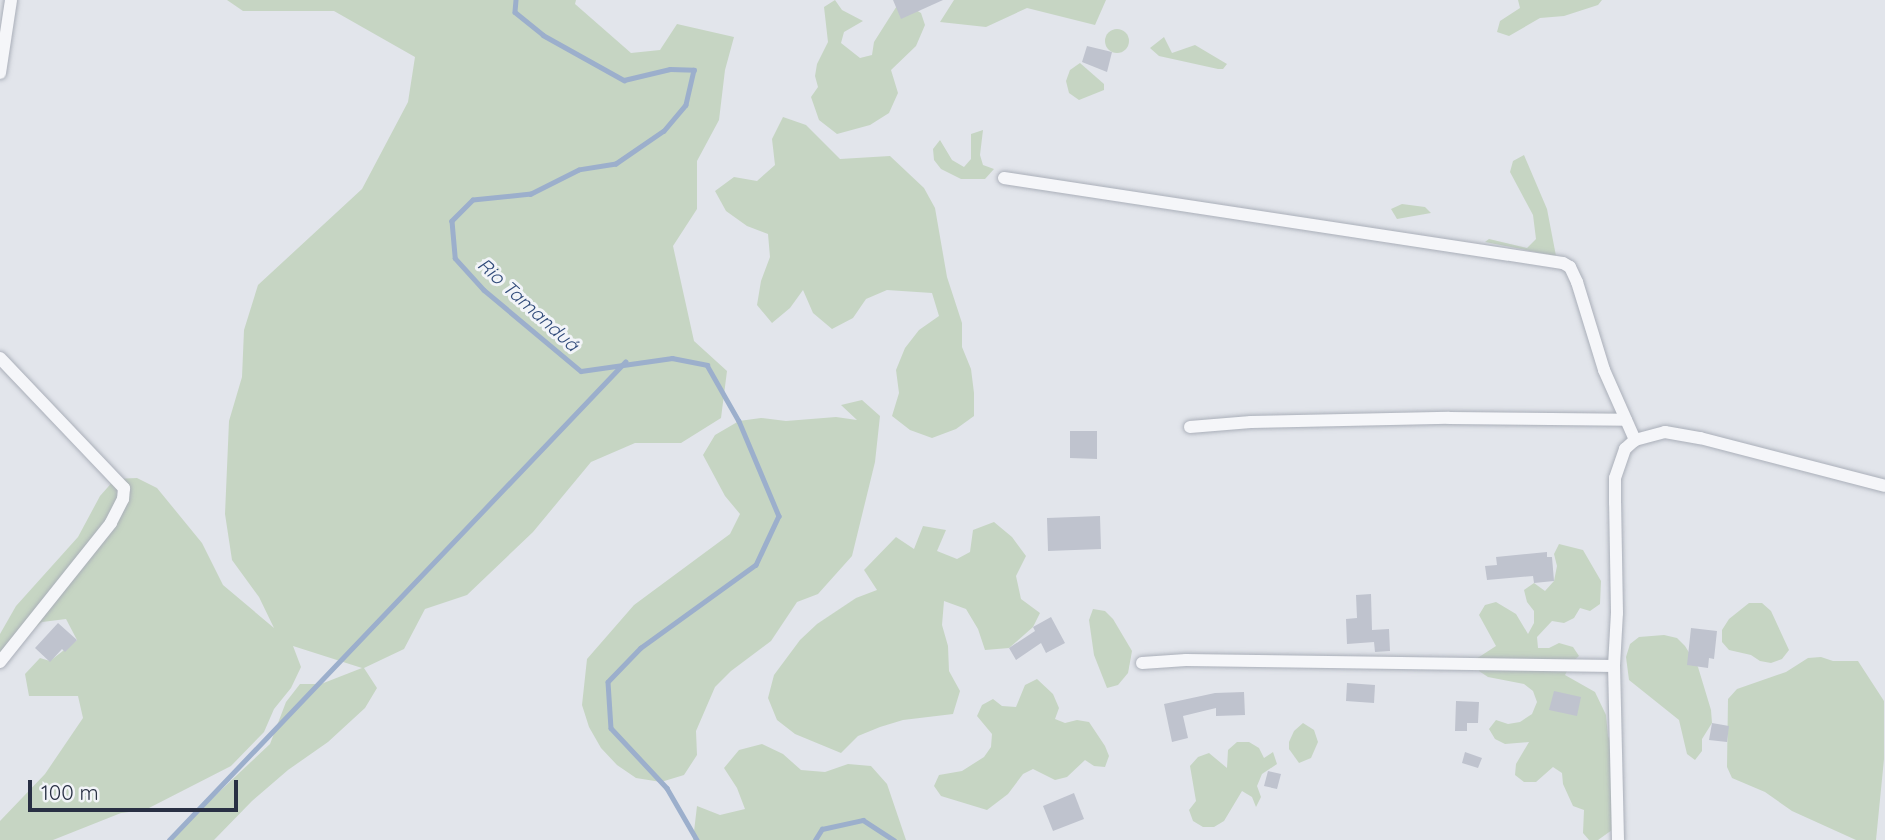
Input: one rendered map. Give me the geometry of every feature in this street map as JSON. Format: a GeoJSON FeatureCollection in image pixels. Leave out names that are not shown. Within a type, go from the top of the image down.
{"type":"FeatureCollection","features":[{"type":"Feature","properties":{"kind":"street"},"geometry":{"type":"LineString","coordinates":[[0,73],[11,0]]}},
{"type":"Feature","properties":{"kind":"street"},"geometry":{"type":"LineString","coordinates":[[1004,178],[1563,263],[1570,267],[1577,282],[1604,370],[1635,440]]}},
{"type":"Feature","properties":{"kind":"street"},"geometry":{"type":"LineString","coordinates":[[0,358],[114,474],[124,488],[123,499],[111,523],[0,662]]}},
{"type":"Feature","properties":{"kind":"street"},"geometry":{"type":"LineString","coordinates":[[1190,427],[1251,422],[1449,418],[1626,420]]}},
{"type":"Feature","properties":{"kind":"street"},"geometry":{"type":"LineString","coordinates":[[1618,840],[1614,666],[1617,613],[1615,478],[1619,461],[1635,440],[1665,432],[1700,438],[1885,486]]}},
{"type":"Feature","properties":{"kind":"street"},"geometry":{"type":"LineString","coordinates":[[1142,663],[1186,660],[1614,666]]}},
{"type":"Feature","properties":{"kind":"green space"},"geometry":{"type":"Polygon","coordinates":[[[227,0],[576,0],[575,4],[631,53],[660,50],[677,24],[734,37],[725,70],[719,120],[697,161],[697,209],[673,246],[694,341],[727,371],[721,418],[681,443],[635,443],[591,462],[533,532],[467,595],[425,609],[404,649],[364,668],[377,688],[365,708],[328,742],[288,770],[252,801],[214,840],[168,840],[270,744],[286,702],[300,684],[321,684],[362,668],[293,646],[301,667],[291,688],[274,709],[264,732],[231,766],[145,810],[121,813],[53,840],[0,840],[0,821],[45,774],[83,718],[78,696],[29,696],[25,674],[40,658],[50,661],[77,640],[66,619],[42,622],[24,636],[0,664],[0,634],[16,606],[78,537],[100,496],[115,479],[137,478],[157,488],[202,543],[223,585],[274,628],[259,597],[232,560],[225,514],[229,421],[242,377],[244,330],[258,285],[362,189],[408,102],[415,57],[334,11],[243,11],[227,0]]]}},
{"type":"Feature","properties":{"kind":"green space"},"geometry":{"type":"Polygon","coordinates":[[[835,0],[842,10],[863,21],[844,32],[841,43],[860,58],[872,55],[874,42],[900,1],[921,13],[925,25],[916,46],[891,70],[898,93],[889,113],[870,125],[837,134],[819,120],[811,97],[818,87],[815,76],[817,64],[828,42],[824,7],[835,0]]]}},
{"type":"Feature","properties":{"kind":"green space"},"geometry":{"type":"Polygon","coordinates":[[[954,0],[1106,0],[1095,25],[1027,8],[986,27],[940,22],[954,0]]]}},
{"type":"Feature","properties":{"kind":"green space"},"geometry":{"type":"Polygon","coordinates":[[[1518,0],[1602,0],[1598,5],[1564,16],[1540,18],[1509,36],[1497,32],[1500,21],[1520,8],[1518,0]]]}},
{"type":"Feature","properties":{"kind":"green space"},"geometry":{"type":"Polygon","coordinates":[[[1112,29],[1122,29],[1129,36],[1129,46],[1122,53],[1112,53],[1105,46],[1105,36],[1112,29]]]}},
{"type":"Feature","properties":{"kind":"green space"},"geometry":{"type":"Polygon","coordinates":[[[1164,37],[1172,53],[1195,45],[1227,64],[1223,69],[1218,69],[1159,56],[1150,48],[1164,37]]]}},
{"type":"Feature","properties":{"kind":"green space"},"geometry":{"type":"Polygon","coordinates":[[[1080,63],[1104,84],[1104,90],[1079,100],[1069,93],[1066,81],[1070,70],[1080,63]]]}},
{"type":"Feature","properties":{"kind":"green space"},"geometry":{"type":"Polygon","coordinates":[[[783,117],[806,125],[840,159],[890,156],[924,188],[935,208],[947,277],[962,323],[962,347],[971,369],[974,416],[956,429],[932,438],[910,430],[892,416],[899,393],[896,370],[905,348],[919,330],[939,316],[932,293],[887,290],[866,299],[853,318],[832,329],[813,313],[803,290],[790,308],[772,323],[757,305],[761,281],[770,257],[768,234],[747,226],[726,211],[715,191],[734,177],[757,181],[775,165],[772,139],[783,117]]]}},
{"type":"Feature","properties":{"kind":"green space"},"geometry":{"type":"Polygon","coordinates":[[[983,130],[980,155],[983,165],[994,169],[985,179],[961,179],[941,169],[934,160],[933,149],[940,140],[952,160],[964,167],[971,159],[971,134],[983,130]]]}},
{"type":"Feature","properties":{"kind":"green space"},"geometry":{"type":"Polygon","coordinates":[[[1524,155],[1547,209],[1556,256],[1485,242],[1489,239],[1527,248],[1536,239],[1533,215],[1510,172],[1513,161],[1524,155]]]}},
{"type":"Feature","properties":{"kind":"green space"},"geometry":{"type":"Polygon","coordinates":[[[1402,204],[1425,207],[1431,213],[1397,219],[1391,209],[1402,204]]]}},
{"type":"Feature","properties":{"kind":"green space"},"geometry":{"type":"Polygon","coordinates":[[[862,400],[880,416],[875,462],[852,556],[818,594],[797,602],[771,641],[731,671],[715,687],[696,731],[697,755],[684,775],[661,782],[636,778],[617,765],[601,748],[589,727],[582,705],[587,659],[634,605],[730,534],[740,514],[725,496],[703,455],[715,435],[739,421],[836,417],[857,420],[841,405],[862,400]]]}},
{"type":"Feature","properties":{"kind":"green space"},"geometry":{"type":"Polygon","coordinates":[[[994,522],[1012,537],[1026,556],[1016,576],[1021,599],[1040,613],[1033,627],[1009,648],[985,650],[978,629],[966,609],[944,601],[942,625],[948,646],[949,671],[960,691],[953,714],[903,720],[880,727],[858,736],[841,753],[795,734],[777,720],[768,698],[774,675],[800,640],[817,624],[856,598],[877,590],[864,570],[896,537],[914,549],[923,526],[946,530],[937,551],[957,559],[970,552],[973,530],[994,522]]]}},
{"type":"Feature","properties":{"kind":"green space"},"geometry":{"type":"Polygon","coordinates":[[[1559,544],[1583,550],[1601,581],[1600,604],[1590,611],[1580,608],[1574,618],[1564,623],[1552,621],[1537,637],[1538,648],[1549,648],[1559,643],[1573,647],[1579,656],[1571,663],[1565,675],[1595,692],[1606,715],[1608,736],[1613,747],[1612,830],[1598,840],[1589,840],[1583,833],[1584,810],[1573,806],[1563,784],[1562,773],[1553,767],[1536,782],[1524,782],[1515,775],[1516,764],[1529,742],[1505,744],[1495,739],[1489,729],[1496,720],[1508,724],[1520,722],[1532,714],[1537,702],[1533,691],[1524,684],[1488,677],[1479,671],[1476,659],[1496,646],[1479,615],[1485,605],[1496,602],[1516,614],[1528,634],[1534,623],[1534,611],[1527,602],[1524,590],[1534,583],[1545,591],[1554,581],[1557,566],[1554,554],[1559,544]]]}},
{"type":"Feature","properties":{"kind":"green space"},"geometry":{"type":"Polygon","coordinates":[[[1749,603],[1762,603],[1771,611],[1789,650],[1782,659],[1771,663],[1760,661],[1751,655],[1729,650],[1722,642],[1722,630],[1729,619],[1749,603]]]}},
{"type":"Feature","properties":{"kind":"green space"},"geometry":{"type":"Polygon","coordinates":[[[1093,609],[1105,611],[1113,619],[1132,651],[1128,673],[1118,685],[1107,688],[1094,655],[1089,620],[1093,609]]]}},
{"type":"Feature","properties":{"kind":"green space"},"geometry":{"type":"Polygon","coordinates":[[[1664,635],[1677,638],[1685,646],[1698,667],[1711,710],[1712,723],[1702,739],[1702,751],[1695,760],[1687,754],[1679,720],[1629,680],[1626,657],[1630,644],[1639,637],[1664,635]]]}},
{"type":"Feature","properties":{"kind":"green space"},"geometry":{"type":"Polygon","coordinates":[[[1821,657],[1833,661],[1858,661],[1884,701],[1884,759],[1876,840],[1856,840],[1792,811],[1765,792],[1732,778],[1727,767],[1728,699],[1737,689],[1786,672],[1808,658],[1821,657]]]}},
{"type":"Feature","properties":{"kind":"green space"},"geometry":{"type":"Polygon","coordinates":[[[1037,679],[1053,694],[1059,708],[1055,719],[1065,723],[1077,720],[1089,722],[1109,756],[1105,767],[1094,766],[1085,760],[1067,777],[1055,780],[1033,769],[1023,774],[1008,794],[987,810],[941,796],[934,786],[939,775],[962,771],[984,757],[991,747],[992,734],[977,716],[982,705],[993,699],[1002,706],[1016,707],[1025,685],[1037,679]]]}},
{"type":"Feature","properties":{"kind":"green space"},"geometry":{"type":"Polygon","coordinates":[[[1303,723],[1314,730],[1318,742],[1311,758],[1299,763],[1289,749],[1289,742],[1294,731],[1303,723]]]}},
{"type":"Feature","properties":{"kind":"green space"},"geometry":{"type":"Polygon","coordinates":[[[1237,742],[1249,742],[1259,748],[1264,758],[1273,752],[1277,764],[1262,774],[1257,786],[1261,797],[1256,807],[1252,797],[1242,791],[1224,821],[1214,827],[1203,827],[1193,821],[1189,810],[1196,801],[1190,766],[1198,757],[1209,753],[1227,768],[1228,750],[1237,742]]]}},
{"type":"Feature","properties":{"kind":"green space"},"geometry":{"type":"Polygon","coordinates":[[[762,744],[783,754],[801,770],[825,772],[848,764],[871,766],[887,784],[906,840],[693,840],[697,806],[720,815],[745,809],[737,788],[724,768],[739,750],[762,744]]]}},
{"type":"Feature","properties":{"kind":"building"},"geometry":{"type":"Polygon","coordinates":[[[893,0],[943,0],[901,19],[893,0]]]}},
{"type":"Feature","properties":{"kind":"building"},"geometry":{"type":"Polygon","coordinates":[[[1087,46],[1112,52],[1107,72],[1082,62],[1087,46]]]}},
{"type":"Feature","properties":{"kind":"building"},"geometry":{"type":"Polygon","coordinates":[[[1070,431],[1097,431],[1097,459],[1070,458],[1070,431]]]}},
{"type":"Feature","properties":{"kind":"building"},"geometry":{"type":"Polygon","coordinates":[[[1100,516],[1101,549],[1048,551],[1047,518],[1100,516]]]}},
{"type":"Feature","properties":{"kind":"building"},"geometry":{"type":"Polygon","coordinates":[[[1547,552],[1547,557],[1552,557],[1554,581],[1534,583],[1533,576],[1487,580],[1485,566],[1497,565],[1496,557],[1547,552]]]}},
{"type":"Feature","properties":{"kind":"building"},"geometry":{"type":"Polygon","coordinates":[[[1371,594],[1372,630],[1389,629],[1390,651],[1375,652],[1374,642],[1347,644],[1346,619],[1357,618],[1356,595],[1371,594]]]}},
{"type":"Feature","properties":{"kind":"building"},"geometry":{"type":"Polygon","coordinates":[[[1051,617],[1065,643],[1046,653],[1041,643],[1016,660],[1009,648],[1035,631],[1033,627],[1051,617]]]}},
{"type":"Feature","properties":{"kind":"building"},"geometry":{"type":"Polygon","coordinates":[[[58,623],[77,640],[65,652],[62,649],[50,662],[35,648],[58,623]]]}},
{"type":"Feature","properties":{"kind":"building"},"geometry":{"type":"Polygon","coordinates":[[[1691,628],[1717,631],[1714,659],[1709,658],[1708,668],[1687,665],[1691,628]]]}},
{"type":"Feature","properties":{"kind":"building"},"geometry":{"type":"Polygon","coordinates":[[[1347,683],[1375,685],[1374,703],[1346,701],[1347,683]]]}},
{"type":"Feature","properties":{"kind":"building"},"geometry":{"type":"Polygon","coordinates":[[[1554,691],[1581,697],[1577,716],[1549,710],[1554,691]]]}},
{"type":"Feature","properties":{"kind":"building"},"geometry":{"type":"Polygon","coordinates":[[[1244,692],[1245,715],[1216,716],[1216,708],[1183,716],[1188,738],[1172,742],[1164,704],[1215,693],[1244,692]]]}},
{"type":"Feature","properties":{"kind":"building"},"geometry":{"type":"Polygon","coordinates":[[[1456,701],[1479,702],[1478,723],[1467,723],[1467,731],[1455,731],[1456,701]]]}},
{"type":"Feature","properties":{"kind":"building"},"geometry":{"type":"Polygon","coordinates":[[[1712,723],[1729,726],[1727,742],[1709,740],[1712,723]]]}},
{"type":"Feature","properties":{"kind":"building"},"geometry":{"type":"Polygon","coordinates":[[[1465,752],[1482,758],[1478,768],[1462,763],[1465,752]]]}},
{"type":"Feature","properties":{"kind":"building"},"geometry":{"type":"Polygon","coordinates":[[[1268,771],[1281,774],[1277,789],[1264,786],[1268,771]]]}},
{"type":"Feature","properties":{"kind":"building"},"geometry":{"type":"Polygon","coordinates":[[[1074,793],[1084,819],[1053,831],[1043,806],[1074,793]]]}},
{"type":"Feature","properties":{"kind":"waterway","name":"Rio Tamanduá"},"geometry":{"type":"LineString","coordinates":[[516,0],[515,12],[543,35],[624,80],[670,69],[694,70],[686,105],[664,131],[616,164],[579,170],[531,194],[473,200],[452,221],[455,258],[484,290],[581,371],[672,358],[707,365],[739,421],[779,516],[756,565],[641,648],[608,682],[611,728],[667,788],[697,840]]}},
{"type":"Feature","properties":{"kind":"waterway"},"geometry":{"type":"LineString","coordinates":[[169,840],[625,362]]}},
{"type":"Feature","properties":{"kind":"waterway","name":"Rio Tamanduá"},"geometry":{"type":"LineString","coordinates":[[815,840],[822,829],[863,820],[894,840]]}}]}
